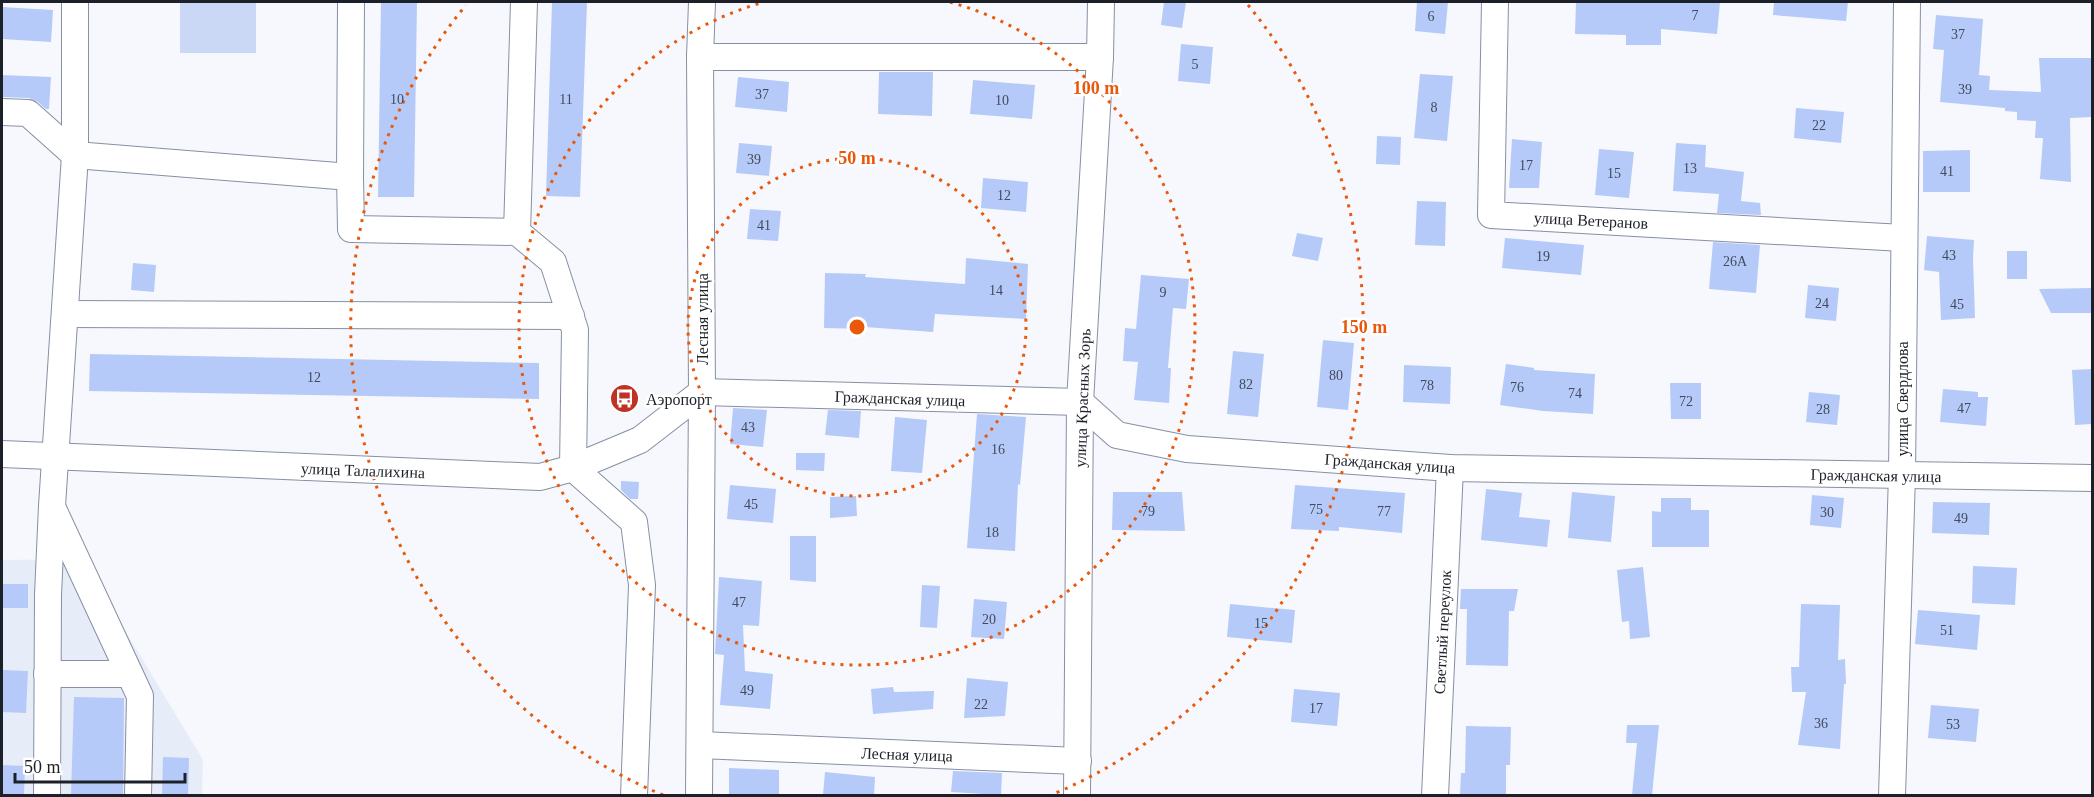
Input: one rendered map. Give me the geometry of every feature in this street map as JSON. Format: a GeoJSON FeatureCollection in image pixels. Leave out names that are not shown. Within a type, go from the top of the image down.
{"type":"FeatureCollection","features":[{"type":"Feature","properties":{"kind":"street"},"geometry":{"type":"LineString","coordinates":[[46,795],[46,674],[52,506],[75,155],[75,2]]}},
{"type":"Feature","properties":{"kind":"street"},"geometry":{"type":"LineString","coordinates":[[351,2],[351,229],[517,232],[553,262],[575,330],[573,468],[634,522],[642,585],[634,795]]}},
{"type":"Feature","properties":{"kind":"street"},"geometry":{"type":"LineString","coordinates":[[517,232],[524,2]]}},
{"type":"Feature","properties":{"kind":"street","name":"Лесная улица"},"geometry":{"type":"LineString","coordinates":[[699,795],[702,2]]}},
{"type":"Feature","properties":{"kind":"street","name":"улица Красных Зорь"},"geometry":{"type":"LineString","coordinates":[[1077,795],[1080,402],[1100,57],[1101,2]]}},
{"type":"Feature","properties":{"kind":"street","name":"улица Ветеранов"},"geometry":{"type":"LineString","coordinates":[[1495,2],[1491,215],[1903,238]]}},
{"type":"Feature","properties":{"kind":"street","name":"улица Свердлова"},"geometry":{"type":"LineString","coordinates":[[1892,795],[1902,476],[1906,2]]}},
{"type":"Feature","properties":{"kind":"street"},"geometry":{"type":"LineString","coordinates":[[700,57],[1100,57]]}},
{"type":"Feature","properties":{"kind":"street"},"geometry":{"type":"LineString","coordinates":[[2,112],[28,113],[75,155],[350,177]]}},
{"type":"Feature","properties":{"kind":"street"},"geometry":{"type":"LineString","coordinates":[[64,314],[571,316]]}},
{"type":"Feature","properties":{"kind":"street","name":"Гражданская улица"},"geometry":{"type":"LineString","coordinates":[[702,392],[1080,402],[1117,435],[1187,449],[1450,468],[2092,478]]}},
{"type":"Feature","properties":{"kind":"street","name":"улица Талалихина"},"geometry":{"type":"LineString","coordinates":[[2,454],[540,477],[573,468],[639,440],[702,392]]}},
{"type":"Feature","properties":{"kind":"street","name":"Светлый переулок"},"geometry":{"type":"LineString","coordinates":[[1435,795],[1450,468]]}},
{"type":"Feature","properties":{"kind":"street"},"geometry":{"type":"LineString","coordinates":[[52,506],[140,696],[138,795]]}},
{"type":"Feature","properties":{"kind":"street"},"geometry":{"type":"LineString","coordinates":[[46,674],[129,674]]}},
{"type":"Feature","properties":{"kind":"street","name":"Лесная улица"},"geometry":{"type":"LineString","coordinates":[[700,745],[1078,760]]}},
{"type":"Feature","properties":{"kind":"shaded area"},"geometry":{"type":"Polygon","coordinates":[[[180,2],[256,2],[256,53],[180,53],[180,2]]]}},
{"type":"Feature","properties":{"kind":"shaded area"},"geometry":{"type":"Polygon","coordinates":[[[82,559],[203,760],[202,795],[2,795],[2,560],[82,559]]]}},
{"type":"Feature","properties":{"kind":"building"},"geometry":{"type":"Polygon","coordinates":[[[381,2],[417,2],[414,197],[378,197],[381,2]]]}},
{"type":"Feature","properties":{"kind":"building"},"geometry":{"type":"Polygon","coordinates":[[[552,2],[587,2],[580,197],[546,196],[552,2]]]}},
{"type":"Feature","properties":{"kind":"building"},"geometry":{"type":"Polygon","coordinates":[[[1164,2],[1186,2],[1182,28],[1161,25],[1164,2]]]}},
{"type":"Feature","properties":{"kind":"building"},"geometry":{"type":"Polygon","coordinates":[[[1417,2],[1448,2],[1445,34],[1415,31],[1417,2]]]}},
{"type":"Feature","properties":{"kind":"building"},"geometry":{"type":"Polygon","coordinates":[[[1576,2],[1720,2],[1717,34],[1661,29],[1661,45],[1626,45],[1626,35],[1575,34],[1576,2]]]}},
{"type":"Feature","properties":{"kind":"building"},"geometry":{"type":"Polygon","coordinates":[[[1774,2],[1848,2],[1846,21],[1773,15],[1774,2]]]}},
{"type":"Feature","properties":{"kind":"building"},"geometry":{"type":"Polygon","coordinates":[[[2,7],[53,10],[51,42],[2,39],[2,7]]]}},
{"type":"Feature","properties":{"kind":"building"},"geometry":{"type":"Polygon","coordinates":[[[1936,15],[1983,19],[1979,75],[1990,76],[1989,90],[2041,92],[2039,58],[2092,58],[2092,117],[2070,118],[2071,182],[2040,179],[2043,138],[2035,138],[2036,121],[2017,120],[2017,112],[2005,111],[2005,108],[1940,102],[1944,50],[1933,49],[1936,15]]]}},
{"type":"Feature","properties":{"kind":"building"},"geometry":{"type":"Polygon","coordinates":[[[1181,44],[1213,47],[1210,84],[1178,81],[1181,44]]]}},
{"type":"Feature","properties":{"kind":"building"},"geometry":{"type":"Polygon","coordinates":[[[879,72],[933,72],[932,116],[878,114],[879,72]]]}},
{"type":"Feature","properties":{"kind":"building"},"geometry":{"type":"Polygon","coordinates":[[[1420,74],[1453,76],[1447,141],[1414,138],[1420,74]]]}},
{"type":"Feature","properties":{"kind":"building"},"geometry":{"type":"Polygon","coordinates":[[[2,75],[51,77],[49,109],[29,98],[2,97],[2,75]]]}},
{"type":"Feature","properties":{"kind":"building"},"geometry":{"type":"Polygon","coordinates":[[[738,77],[789,82],[787,112],[735,107],[738,77]]]}},
{"type":"Feature","properties":{"kind":"building"},"geometry":{"type":"Polygon","coordinates":[[[973,80],[1035,85],[1032,119],[970,114],[973,80]]]}},
{"type":"Feature","properties":{"kind":"building"},"geometry":{"type":"Polygon","coordinates":[[[1796,108],[1844,112],[1841,143],[1794,138],[1796,108]]]}},
{"type":"Feature","properties":{"kind":"building"},"geometry":{"type":"Polygon","coordinates":[[[1377,136],[1401,137],[1400,165],[1376,164],[1377,136]]]}},
{"type":"Feature","properties":{"kind":"building"},"geometry":{"type":"Polygon","coordinates":[[[1512,139],[1542,142],[1539,188],[1509,188],[1512,139]]]}},
{"type":"Feature","properties":{"kind":"building"},"geometry":{"type":"Polygon","coordinates":[[[739,143],[772,146],[769,176],[736,173],[739,143]]]}},
{"type":"Feature","properties":{"kind":"building"},"geometry":{"type":"Polygon","coordinates":[[[1676,143],[1706,145],[1705,167],[1744,172],[1741,201],[1760,203],[1761,215],[1717,213],[1719,194],[1673,191],[1676,143]]]}},
{"type":"Feature","properties":{"kind":"building"},"geometry":{"type":"Polygon","coordinates":[[[1599,149],[1634,152],[1629,198],[1595,195],[1599,149]]]}},
{"type":"Feature","properties":{"kind":"building"},"geometry":{"type":"Polygon","coordinates":[[[1970,150],[1970,192],[1923,192],[1923,151],[1970,150]]]}},
{"type":"Feature","properties":{"kind":"building"},"geometry":{"type":"Polygon","coordinates":[[[983,178],[1028,182],[1026,212],[981,208],[983,178]]]}},
{"type":"Feature","properties":{"kind":"building"},"geometry":{"type":"Polygon","coordinates":[[[1417,201],[1446,202],[1445,246],[1415,245],[1417,201]]]}},
{"type":"Feature","properties":{"kind":"building"},"geometry":{"type":"Polygon","coordinates":[[[750,209],[781,211],[778,241],[747,239],[750,209]]]}},
{"type":"Feature","properties":{"kind":"building"},"geometry":{"type":"Polygon","coordinates":[[[1297,233],[1323,238],[1318,261],[1292,256],[1297,233]]]}},
{"type":"Feature","properties":{"kind":"building"},"geometry":{"type":"Polygon","coordinates":[[[1927,236],[1974,240],[1975,318],[1941,320],[1939,272],[1924,270],[1927,236]]]}},
{"type":"Feature","properties":{"kind":"building"},"geometry":{"type":"Polygon","coordinates":[[[1505,238],[1584,245],[1581,275],[1502,268],[1505,238]]]}},
{"type":"Feature","properties":{"kind":"building"},"geometry":{"type":"Polygon","coordinates":[[[1713,242],[1760,245],[1756,293],[1709,289],[1713,242]]]}},
{"type":"Feature","properties":{"kind":"building"},"geometry":{"type":"Polygon","coordinates":[[[2007,251],[2027,251],[2027,279],[2007,279],[2007,251]]]}},
{"type":"Feature","properties":{"kind":"building"},"geometry":{"type":"Polygon","coordinates":[[[966,258],[1028,264],[1026,319],[935,314],[933,332],[865,327],[865,329],[824,328],[825,273],[866,274],[865,277],[965,284],[966,258]]]}},
{"type":"Feature","properties":{"kind":"building"},"geometry":{"type":"Polygon","coordinates":[[[133,263],[156,265],[154,292],[131,290],[133,263]]]}},
{"type":"Feature","properties":{"kind":"building"},"geometry":{"type":"Polygon","coordinates":[[[1141,275],[1189,279],[1186,309],[1173,308],[1168,368],[1171,368],[1169,403],[1134,400],[1138,362],[1123,361],[1125,328],[1136,329],[1141,275]]]}},
{"type":"Feature","properties":{"kind":"building"},"geometry":{"type":"Polygon","coordinates":[[[1808,285],[1839,288],[1836,321],[1805,318],[1808,285]]]}},
{"type":"Feature","properties":{"kind":"building"},"geometry":{"type":"Polygon","coordinates":[[[2092,288],[2092,313],[2051,313],[2039,289],[2092,288]]]}},
{"type":"Feature","properties":{"kind":"building"},"geometry":{"type":"Polygon","coordinates":[[[1323,340],[1354,343],[1348,410],[1317,407],[1323,340]]]}},
{"type":"Feature","properties":{"kind":"building"},"geometry":{"type":"Polygon","coordinates":[[[1233,351],[1264,354],[1258,417],[1227,414],[1233,351]]]}},
{"type":"Feature","properties":{"kind":"building"},"geometry":{"type":"Polygon","coordinates":[[[90,354],[539,363],[539,399],[89,391],[90,354]]]}},
{"type":"Feature","properties":{"kind":"building"},"geometry":{"type":"Polygon","coordinates":[[[1506,364],[1534,368],[1534,370],[1595,374],[1593,414],[1543,411],[1500,405],[1506,364]]]}},
{"type":"Feature","properties":{"kind":"building"},"geometry":{"type":"Polygon","coordinates":[[[1404,365],[1451,367],[1450,404],[1403,402],[1404,365]]]}},
{"type":"Feature","properties":{"kind":"building"},"geometry":{"type":"Polygon","coordinates":[[[2092,369],[2092,424],[2075,425],[2072,370],[2092,369]]]}},
{"type":"Feature","properties":{"kind":"building"},"geometry":{"type":"Polygon","coordinates":[[[1670,383],[1701,383],[1701,419],[1671,419],[1670,383]]]}},
{"type":"Feature","properties":{"kind":"building"},"geometry":{"type":"Polygon","coordinates":[[[1943,389],[1978,392],[1978,397],[1988,397],[1986,426],[1940,422],[1943,389]]]}},
{"type":"Feature","properties":{"kind":"building"},"geometry":{"type":"Polygon","coordinates":[[[1809,392],[1840,395],[1837,425],[1806,422],[1809,392]]]}},
{"type":"Feature","properties":{"kind":"building"},"geometry":{"type":"Polygon","coordinates":[[[733,408],[767,410],[763,447],[730,444],[733,408]]]}},
{"type":"Feature","properties":{"kind":"building"},"geometry":{"type":"Polygon","coordinates":[[[828,410],[861,411],[859,438],[825,435],[828,410]]]}},
{"type":"Feature","properties":{"kind":"building"},"geometry":{"type":"Polygon","coordinates":[[[977,414],[1026,417],[1020,485],[1018,484],[1015,551],[967,548],[977,414]]]}},
{"type":"Feature","properties":{"kind":"building"},"geometry":{"type":"Polygon","coordinates":[[[895,417],[927,420],[922,473],[891,471],[895,417]]]}},
{"type":"Feature","properties":{"kind":"building"},"geometry":{"type":"Polygon","coordinates":[[[796,453],[825,453],[824,471],[796,470],[796,453]]]}},
{"type":"Feature","properties":{"kind":"building"},"geometry":{"type":"Polygon","coordinates":[[[621,481],[639,482],[638,499],[630,499],[621,490],[621,481]]]}},
{"type":"Feature","properties":{"kind":"building"},"geometry":{"type":"Polygon","coordinates":[[[730,485],[776,489],[773,523],[727,519],[730,485]]]}},
{"type":"Feature","properties":{"kind":"building"},"geometry":{"type":"Polygon","coordinates":[[[1295,485],[1405,493],[1402,533],[1339,527],[1339,531],[1291,529],[1295,485]]]}},
{"type":"Feature","properties":{"kind":"building"},"geometry":{"type":"Polygon","coordinates":[[[1486,489],[1522,493],[1519,517],[1550,520],[1547,547],[1481,540],[1486,489]]]}},
{"type":"Feature","properties":{"kind":"building"},"geometry":{"type":"Polygon","coordinates":[[[1113,492],[1182,492],[1185,531],[1112,530],[1113,492]]]}},
{"type":"Feature","properties":{"kind":"building"},"geometry":{"type":"Polygon","coordinates":[[[1572,492],[1615,496],[1611,542],[1568,538],[1572,492]]]}},
{"type":"Feature","properties":{"kind":"building"},"geometry":{"type":"Polygon","coordinates":[[[1812,495],[1844,498],[1841,528],[1810,525],[1812,495]]]}},
{"type":"Feature","properties":{"kind":"building"},"geometry":{"type":"Polygon","coordinates":[[[856,496],[857,516],[830,518],[830,497],[856,496]]]}},
{"type":"Feature","properties":{"kind":"building"},"geometry":{"type":"Polygon","coordinates":[[[1661,498],[1691,498],[1691,510],[1709,510],[1709,547],[1652,547],[1652,511],[1661,512],[1661,498]]]}},
{"type":"Feature","properties":{"kind":"building"},"geometry":{"type":"Polygon","coordinates":[[[1933,502],[1990,503],[1989,535],[1932,533],[1933,502]]]}},
{"type":"Feature","properties":{"kind":"building"},"geometry":{"type":"Polygon","coordinates":[[[790,536],[816,536],[816,582],[790,580],[790,536]]]}},
{"type":"Feature","properties":{"kind":"building"},"geometry":{"type":"Polygon","coordinates":[[[1973,566],[2017,568],[2015,605],[1972,603],[1973,566]]]}},
{"type":"Feature","properties":{"kind":"building"},"geometry":{"type":"Polygon","coordinates":[[[1643,567],[1650,637],[1630,639],[1629,621],[1622,622],[1617,570],[1643,567]]]}},
{"type":"Feature","properties":{"kind":"building"},"geometry":{"type":"Polygon","coordinates":[[[719,577],[762,581],[759,626],[743,625],[745,671],[773,674],[770,709],[720,705],[724,655],[715,654],[719,577]]]}},
{"type":"Feature","properties":{"kind":"building"},"geometry":{"type":"Polygon","coordinates":[[[2,584],[28,584],[28,608],[2,608],[2,584]]]}},
{"type":"Feature","properties":{"kind":"building"},"geometry":{"type":"Polygon","coordinates":[[[922,585],[940,586],[937,628],[920,627],[922,585]]]}},
{"type":"Feature","properties":{"kind":"building"},"geometry":{"type":"Polygon","coordinates":[[[1461,589],[1518,589],[1514,611],[1509,611],[1508,666],[1466,665],[1467,609],[1460,609],[1461,589]]]}},
{"type":"Feature","properties":{"kind":"building"},"geometry":{"type":"Polygon","coordinates":[[[974,599],[1007,602],[1004,639],[971,637],[974,599]]]}},
{"type":"Feature","properties":{"kind":"building"},"geometry":{"type":"Polygon","coordinates":[[[1230,604],[1295,610],[1292,643],[1227,637],[1230,604]]]}},
{"type":"Feature","properties":{"kind":"building"},"geometry":{"type":"Polygon","coordinates":[[[1801,604],[1840,605],[1838,660],[1845,659],[1846,684],[1844,684],[1840,749],[1798,745],[1806,692],[1792,692],[1791,667],[1799,667],[1801,604]]]}},
{"type":"Feature","properties":{"kind":"building"},"geometry":{"type":"Polygon","coordinates":[[[1918,610],[1980,615],[1977,650],[1915,644],[1918,610]]]}},
{"type":"Feature","properties":{"kind":"building"},"geometry":{"type":"Polygon","coordinates":[[[2,670],[28,671],[26,713],[2,712],[2,670]]]}},
{"type":"Feature","properties":{"kind":"building"},"geometry":{"type":"Polygon","coordinates":[[[967,678],[1008,682],[1005,716],[964,718],[967,678]]]}},
{"type":"Feature","properties":{"kind":"building"},"geometry":{"type":"Polygon","coordinates":[[[893,687],[894,692],[934,691],[933,709],[873,714],[871,689],[893,687]]]}},
{"type":"Feature","properties":{"kind":"building"},"geometry":{"type":"Polygon","coordinates":[[[1294,689],[1340,693],[1337,726],[1291,722],[1294,689]]]}},
{"type":"Feature","properties":{"kind":"building"},"geometry":{"type":"Polygon","coordinates":[[[74,697],[124,698],[123,795],[71,795],[74,697]]]}},
{"type":"Feature","properties":{"kind":"building"},"geometry":{"type":"Polygon","coordinates":[[[1931,705],[1979,709],[1976,742],[1928,738],[1931,705]]]}},
{"type":"Feature","properties":{"kind":"building"},"geometry":{"type":"Polygon","coordinates":[[[1627,725],[1659,725],[1652,795],[1632,795],[1637,743],[1626,743],[1627,725]]]}},
{"type":"Feature","properties":{"kind":"building"},"geometry":{"type":"Polygon","coordinates":[[[1466,726],[1511,727],[1510,765],[1506,765],[1506,795],[1460,795],[1461,773],[1465,773],[1466,726]]]}},
{"type":"Feature","properties":{"kind":"building"},"geometry":{"type":"Polygon","coordinates":[[[163,757],[189,758],[188,795],[162,795],[163,757]]]}},
{"type":"Feature","properties":{"kind":"building"},"geometry":{"type":"Polygon","coordinates":[[[2,765],[25,766],[24,795],[2,795],[2,765]]]}},
{"type":"Feature","properties":{"kind":"building"},"geometry":{"type":"Polygon","coordinates":[[[729,768],[779,770],[779,795],[729,795],[729,768]]]}},
{"type":"Feature","properties":{"kind":"building"},"geometry":{"type":"Polygon","coordinates":[[[953,771],[1002,773],[1001,795],[951,792],[953,771]]]}},
{"type":"Feature","properties":{"kind":"building"},"geometry":{"type":"Polygon","coordinates":[[[825,772],[875,777],[874,795],[823,795],[825,772]]]}},
{"type":"Feature","properties":{"kind":"place","name":"Аэропорт"},"geometry":{"type":"Point","coordinates":[625,399]}}]}
